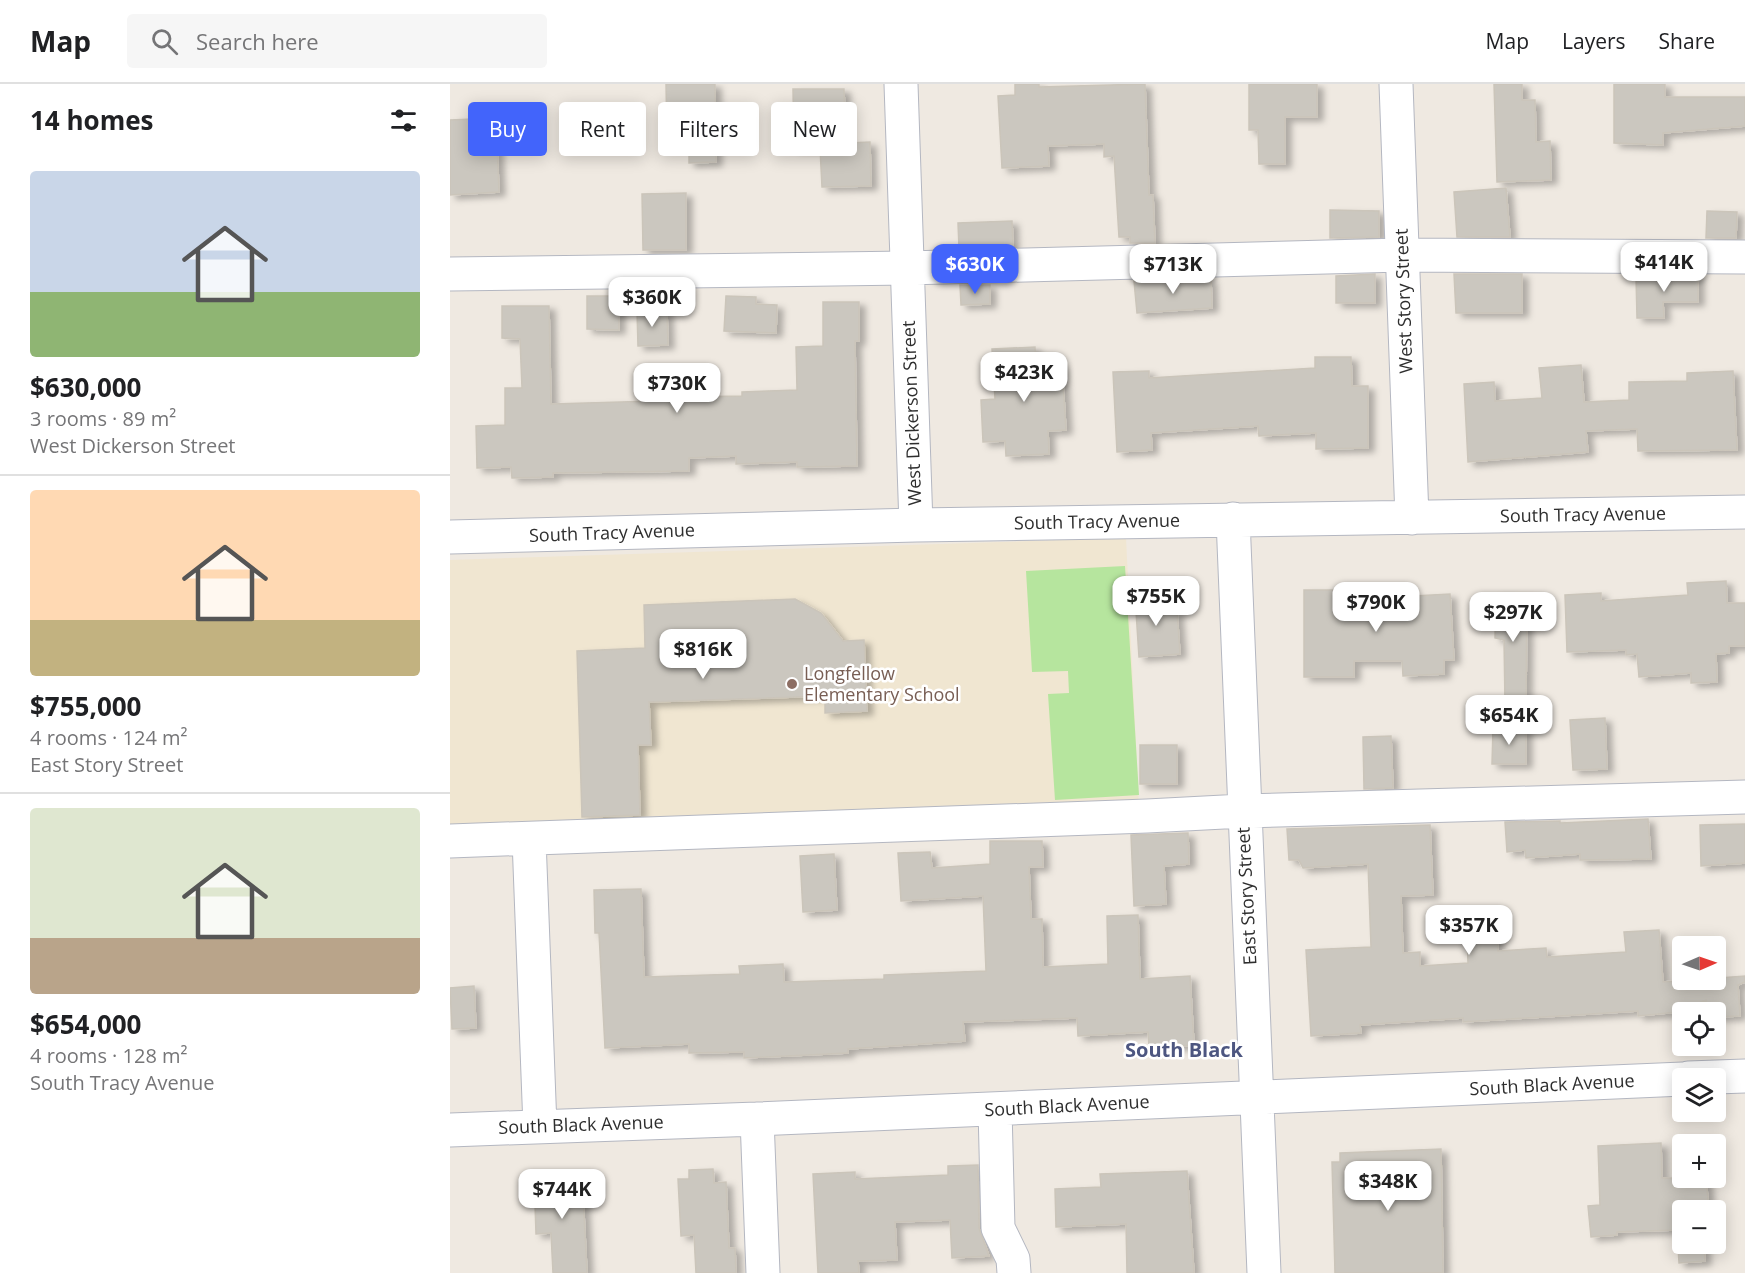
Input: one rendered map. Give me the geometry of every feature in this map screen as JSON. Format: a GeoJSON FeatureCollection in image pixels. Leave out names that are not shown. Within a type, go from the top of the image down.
{"type":"FeatureCollection","features":[{"type":"Feature","properties":{"kind":"street","name":"West Dickerson Street"},"geometry":{"type":"LineString","coordinates":[[901,84],[916,525]]}},
{"type":"Feature","properties":{"kind":"street","name":"West Story Street"},"geometry":{"type":"LineString","coordinates":[[1396,84],[1412,518]]}},
{"type":"Feature","properties":{"kind":"street"},"geometry":{"type":"LineString","coordinates":[[450,274],[908,268],[1402,255],[1745,256]]}},
{"type":"Feature","properties":{"kind":"street","name":"South Tracy Avenue"},"geometry":{"type":"LineString","coordinates":[[450,537],[916,525],[1745,512]]}},
{"type":"Feature","properties":{"kind":"street","name":"East Story Street"},"geometry":{"type":"LineString","coordinates":[[1233,519],[1243,811],[1264,1273]]}},
{"type":"Feature","properties":{"kind":"street"},"geometry":{"type":"LineString","coordinates":[[450,841],[1243,811],[1745,797]]}},
{"type":"Feature","properties":{"kind":"street"},"geometry":{"type":"LineString","coordinates":[[530,839],[540,1127]]}},
{"type":"Feature","properties":{"kind":"street"},"geometry":{"type":"LineString","coordinates":[[1726,1077],[1745,1076]]}},
{"type":"Feature","properties":{"kind":"street","name":"South Black Avenue"},"geometry":{"type":"LineString","coordinates":[[450,1130],[1672,1079]]}},
{"type":"Feature","properties":{"kind":"street"},"geometry":{"type":"LineString","coordinates":[[995,1109],[998,1228],[1013,1259],[1014,1273]]}},
{"type":"Feature","properties":{"kind":"street"},"geometry":{"type":"LineString","coordinates":[[757,1119],[763,1273]]}},
{"type":"Feature","properties":{"kind":"shaded area","name":"Longfellow Elementary School"},"geometry":{"type":"Polygon","coordinates":[[[1126,538],[1139,807],[450,829],[450,560],[1126,538]]]}},
{"type":"Feature","properties":{"kind":"green space"},"geometry":{"type":"Polygon","coordinates":[[[1125,566],[1139,795],[1055,800],[1048,694],[1069,693],[1068,671],[1032,672],[1026,571],[1125,566]]]}},
{"type":"Feature","properties":{"kind":"building"},"geometry":{"type":"Polygon","coordinates":[[[666,84],[715,84],[715,102],[666,102],[666,84]]]}},
{"type":"Feature","properties":{"kind":"building"},"geometry":{"type":"Polygon","coordinates":[[[1015,84],[1039,84],[1039,87],[1145,84],[1149,195],[1153,195],[1155,243],[1130,243],[1130,237],[1119,237],[1114,156],[1104,157],[1104,144],[1048,146],[1049,166],[1002,168],[998,96],[1015,95],[1015,84]]]}},
{"type":"Feature","properties":{"kind":"building"},"geometry":{"type":"Polygon","coordinates":[[[1249,84],[1317,84],[1317,117],[1285,117],[1285,164],[1259,164],[1258,130],[1249,130],[1249,84]]]}},
{"type":"Feature","properties":{"kind":"building"},"geometry":{"type":"Polygon","coordinates":[[[1494,84],[1522,84],[1522,100],[1535,100],[1536,142],[1550,141],[1551,180],[1497,182],[1494,84]]]}},
{"type":"Feature","properties":{"kind":"building"},"geometry":{"type":"Polygon","coordinates":[[[1614,84],[1665,84],[1665,97],[1745,97],[1745,126],[1663,133],[1663,145],[1614,143],[1614,84]]]}},
{"type":"Feature","properties":{"kind":"building"},"geometry":{"type":"Polygon","coordinates":[[[793,89],[844,89],[844,102],[793,102],[793,89]]]}},
{"type":"Feature","properties":{"kind":"building"},"geometry":{"type":"Polygon","coordinates":[[[468,119],[468,156],[498,156],[499,192],[450,195],[450,120],[468,119]]]}},
{"type":"Feature","properties":{"kind":"building"},"geometry":{"type":"Polygon","coordinates":[[[870,142],[871,186],[822,187],[820,156],[857,156],[857,143],[870,142]]]}},
{"type":"Feature","properties":{"kind":"building"},"geometry":{"type":"Polygon","coordinates":[[[689,156],[716,156],[716,162],[689,163],[689,156]]]}},
{"type":"Feature","properties":{"kind":"building"},"geometry":{"type":"Polygon","coordinates":[[[1506,188],[1510,237],[1457,237],[1454,192],[1506,188]]]}},
{"type":"Feature","properties":{"kind":"building"},"geometry":{"type":"Polygon","coordinates":[[[686,193],[686,250],[643,250],[642,194],[686,193]]]}},
{"type":"Feature","properties":{"kind":"building"},"geometry":{"type":"Polygon","coordinates":[[[1330,210],[1379,211],[1379,237],[1330,238],[1330,210]]]}},
{"type":"Feature","properties":{"kind":"building"},"geometry":{"type":"Polygon","coordinates":[[[1707,211],[1737,212],[1736,238],[1706,238],[1707,211]]]}},
{"type":"Feature","properties":{"kind":"building"},"geometry":{"type":"Polygon","coordinates":[[[1012,221],[1013,246],[959,248],[958,223],[1012,221]]]}},
{"type":"Feature","properties":{"kind":"building"},"geometry":{"type":"Polygon","coordinates":[[[1375,274],[1375,303],[1336,303],[1336,276],[1375,274]]]}},
{"type":"Feature","properties":{"kind":"building"},"geometry":{"type":"Polygon","coordinates":[[[1454,274],[1522,274],[1522,313],[1456,313],[1454,274]]]}},
{"type":"Feature","properties":{"kind":"building"},"geometry":{"type":"Polygon","coordinates":[[[1698,275],[1698,302],[1663,302],[1664,318],[1637,318],[1636,277],[1698,275]]]}},
{"type":"Feature","properties":{"kind":"building"},"geometry":{"type":"Polygon","coordinates":[[[1211,279],[1212,308],[1137,313],[1134,281],[1211,279]]]}},
{"type":"Feature","properties":{"kind":"building"},"geometry":{"type":"Polygon","coordinates":[[[960,285],[990,285],[990,304],[961,305],[960,285]]]}},
{"type":"Feature","properties":{"kind":"building"},"geometry":{"type":"Polygon","coordinates":[[[587,296],[619,296],[619,330],[587,329],[587,296]]]}},
{"type":"Feature","properties":{"kind":"building"},"geometry":{"type":"Polygon","coordinates":[[[726,296],[756,297],[756,304],[777,305],[776,333],[724,331],[726,296]]]}},
{"type":"Feature","properties":{"kind":"building"},"geometry":{"type":"Polygon","coordinates":[[[823,302],[859,302],[859,341],[855,341],[857,466],[797,467],[797,462],[736,464],[736,456],[689,458],[689,471],[553,473],[553,477],[512,478],[511,467],[477,468],[476,426],[505,425],[505,388],[522,388],[520,339],[502,338],[502,306],[549,306],[551,404],[655,401],[655,386],[683,385],[683,397],[742,396],[742,392],[797,390],[796,347],[823,346],[823,302]]]}},
{"type":"Feature","properties":{"kind":"building"},"geometry":{"type":"Polygon","coordinates":[[[667,310],[668,345],[638,346],[637,311],[667,310]]]}},
{"type":"Feature","properties":{"kind":"building"},"geometry":{"type":"Polygon","coordinates":[[[1035,347],[1036,366],[1062,365],[1066,430],[1048,431],[1049,454],[1006,456],[1005,441],[983,442],[981,400],[995,399],[992,349],[1035,347]]]}},
{"type":"Feature","properties":{"kind":"building"},"geometry":{"type":"Polygon","coordinates":[[[1315,357],[1351,357],[1352,386],[1368,386],[1368,448],[1316,449],[1316,433],[1259,436],[1258,426],[1151,433],[1152,450],[1117,452],[1113,372],[1149,371],[1149,378],[1315,368],[1315,357]]]}},
{"type":"Feature","properties":{"kind":"building"},"geometry":{"type":"Polygon","coordinates":[[[1581,365],[1584,402],[1629,400],[1629,382],[1687,381],[1687,373],[1733,371],[1737,450],[1638,451],[1637,429],[1586,431],[1588,452],[1468,462],[1464,384],[1494,382],[1495,401],[1542,398],[1539,368],[1581,365]]]}},
{"type":"Feature","properties":{"kind":"building"},"geometry":{"type":"Polygon","coordinates":[[[1726,581],[1727,603],[1745,603],[1745,646],[1729,646],[1729,653],[1716,654],[1717,682],[1691,683],[1691,673],[1639,677],[1637,654],[1626,655],[1626,650],[1567,652],[1565,595],[1601,593],[1601,601],[1688,595],[1687,583],[1726,581]]]}},
{"type":"Feature","properties":{"kind":"building"},"geometry":{"type":"Polygon","coordinates":[[[1304,590],[1355,590],[1355,599],[1450,594],[1454,660],[1444,660],[1444,674],[1403,676],[1402,661],[1354,661],[1354,677],[1304,677],[1304,590]]]}},
{"type":"Feature","properties":{"kind":"building"},"geometry":{"type":"Polygon","coordinates":[[[1496,593],[1527,594],[1526,703],[1505,703],[1504,640],[1495,638],[1496,593]]]}},
{"type":"Feature","properties":{"kind":"building"},"geometry":{"type":"Polygon","coordinates":[[[1165,594],[1167,612],[1177,611],[1180,654],[1139,657],[1135,596],[1165,594]]]}},
{"type":"Feature","properties":{"kind":"building"},"geometry":{"type":"Polygon","coordinates":[[[795,599],[821,613],[843,641],[864,640],[867,711],[825,713],[825,696],[649,702],[651,745],[638,745],[640,815],[582,817],[577,651],[645,648],[644,605],[795,599]]]}},
{"type":"Feature","properties":{"kind":"building"},"geometry":{"type":"Polygon","coordinates":[[[1605,718],[1607,769],[1573,770],[1570,720],[1605,718]]]}},
{"type":"Feature","properties":{"kind":"building"},"geometry":{"type":"Polygon","coordinates":[[[1493,728],[1526,728],[1526,764],[1492,764],[1493,728]]]}},
{"type":"Feature","properties":{"kind":"building"},"geometry":{"type":"Polygon","coordinates":[[[1391,736],[1393,788],[1364,789],[1363,737],[1391,736]]]}},
{"type":"Feature","properties":{"kind":"building"},"geometry":{"type":"Polygon","coordinates":[[[1140,745],[1177,745],[1177,784],[1140,784],[1140,745]]]}},
{"type":"Feature","properties":{"kind":"building"},"geometry":{"type":"Polygon","coordinates":[[[1648,819],[1651,859],[1580,860],[1580,854],[1526,858],[1525,850],[1507,852],[1505,822],[1560,821],[1560,823],[1648,819]]]}},
{"type":"Feature","properties":{"kind":"building"},"geometry":{"type":"Polygon","coordinates":[[[1745,824],[1745,863],[1701,866],[1700,825],[1745,824]]]}},
{"type":"Feature","properties":{"kind":"building"},"geometry":{"type":"Polygon","coordinates":[[[1430,825],[1433,895],[1401,896],[1403,953],[1420,952],[1420,966],[1468,963],[1466,912],[1496,911],[1498,951],[1546,948],[1547,957],[1626,952],[1624,932],[1659,930],[1663,982],[1672,981],[1672,990],[1726,990],[1726,977],[1745,976],[1745,982],[1738,985],[1740,1016],[1726,1017],[1726,1002],[1706,1002],[1706,1000],[1672,1002],[1672,1013],[1638,1016],[1638,1011],[1463,1022],[1463,1018],[1360,1025],[1361,1033],[1311,1036],[1306,950],[1371,947],[1368,864],[1303,868],[1299,860],[1289,860],[1287,829],[1430,825]]]}},
{"type":"Feature","properties":{"kind":"building"},"geometry":{"type":"Polygon","coordinates":[[[1188,833],[1189,864],[1164,866],[1166,904],[1134,906],[1131,835],[1188,833]]]}},
{"type":"Feature","properties":{"kind":"building"},"geometry":{"type":"Polygon","coordinates":[[[990,841],[1042,841],[1043,867],[1029,867],[1031,919],[1042,919],[1043,967],[1108,964],[1107,916],[1138,915],[1140,979],[1190,976],[1194,1045],[1149,1048],[1148,1032],[1078,1036],[1077,1018],[963,1022],[965,1041],[848,1049],[848,1053],[744,1058],[744,1052],[689,1053],[689,1044],[605,1048],[599,933],[595,933],[594,890],[641,889],[644,977],[740,974],[739,966],[783,964],[784,982],[884,979],[884,975],[986,971],[983,896],[901,901],[898,853],[930,852],[932,868],[990,864],[990,841]]]}},
{"type":"Feature","properties":{"kind":"building"},"geometry":{"type":"Polygon","coordinates":[[[834,854],[837,910],[803,912],[800,856],[834,854]]]}},
{"type":"Feature","properties":{"kind":"building"},"geometry":{"type":"Polygon","coordinates":[[[474,986],[476,1028],[452,1029],[450,988],[474,986]]]}},
{"type":"Feature","properties":{"kind":"building"},"geometry":{"type":"Polygon","coordinates":[[[1661,1143],[1662,1178],[1672,1178],[1672,1188],[1707,1188],[1708,1200],[1672,1200],[1672,1230],[1617,1232],[1617,1235],[1591,1237],[1588,1206],[1600,1205],[1598,1146],[1661,1143]]]}},
{"type":"Feature","properties":{"kind":"building"},"geometry":{"type":"Polygon","coordinates":[[[1441,1149],[1443,1273],[1335,1273],[1332,1162],[1340,1162],[1340,1153],[1441,1149]]]}},
{"type":"Feature","properties":{"kind":"building"},"geometry":{"type":"Polygon","coordinates":[[[978,1165],[979,1228],[989,1256],[952,1258],[950,1220],[895,1222],[897,1260],[858,1261],[859,1273],[818,1273],[813,1174],[855,1172],[855,1179],[948,1175],[948,1166],[978,1165]]]}},
{"type":"Feature","properties":{"kind":"building"},"geometry":{"type":"Polygon","coordinates":[[[713,1169],[714,1183],[726,1182],[729,1248],[735,1248],[736,1273],[696,1273],[694,1235],[681,1236],[678,1179],[689,1179],[689,1170],[713,1169]]]}},
{"type":"Feature","properties":{"kind":"building"},"geometry":{"type":"Polygon","coordinates":[[[1187,1171],[1194,1273],[1127,1273],[1126,1224],[1056,1227],[1055,1189],[1101,1187],[1100,1174],[1187,1171]]]}},
{"type":"Feature","properties":{"kind":"building"},"geometry":{"type":"Polygon","coordinates":[[[582,1173],[587,1273],[553,1273],[551,1233],[536,1234],[534,1175],[582,1173]]]}},
{"type":"Feature","properties":{"kind":"building"},"geometry":{"type":"Polygon","coordinates":[[[1678,1254],[1705,1254],[1705,1261],[1679,1263],[1678,1254]]]}},
{"type":"Feature","properties":{"kind":"place","name":"Longfellow Elementary School"},"geometry":{"type":"Point","coordinates":[792,684]}},
{"type":"Feature","properties":{"kind":"district","name":"South Black"},"geometry":{"type":"Point","coordinates":[1184,1050]}}]}
